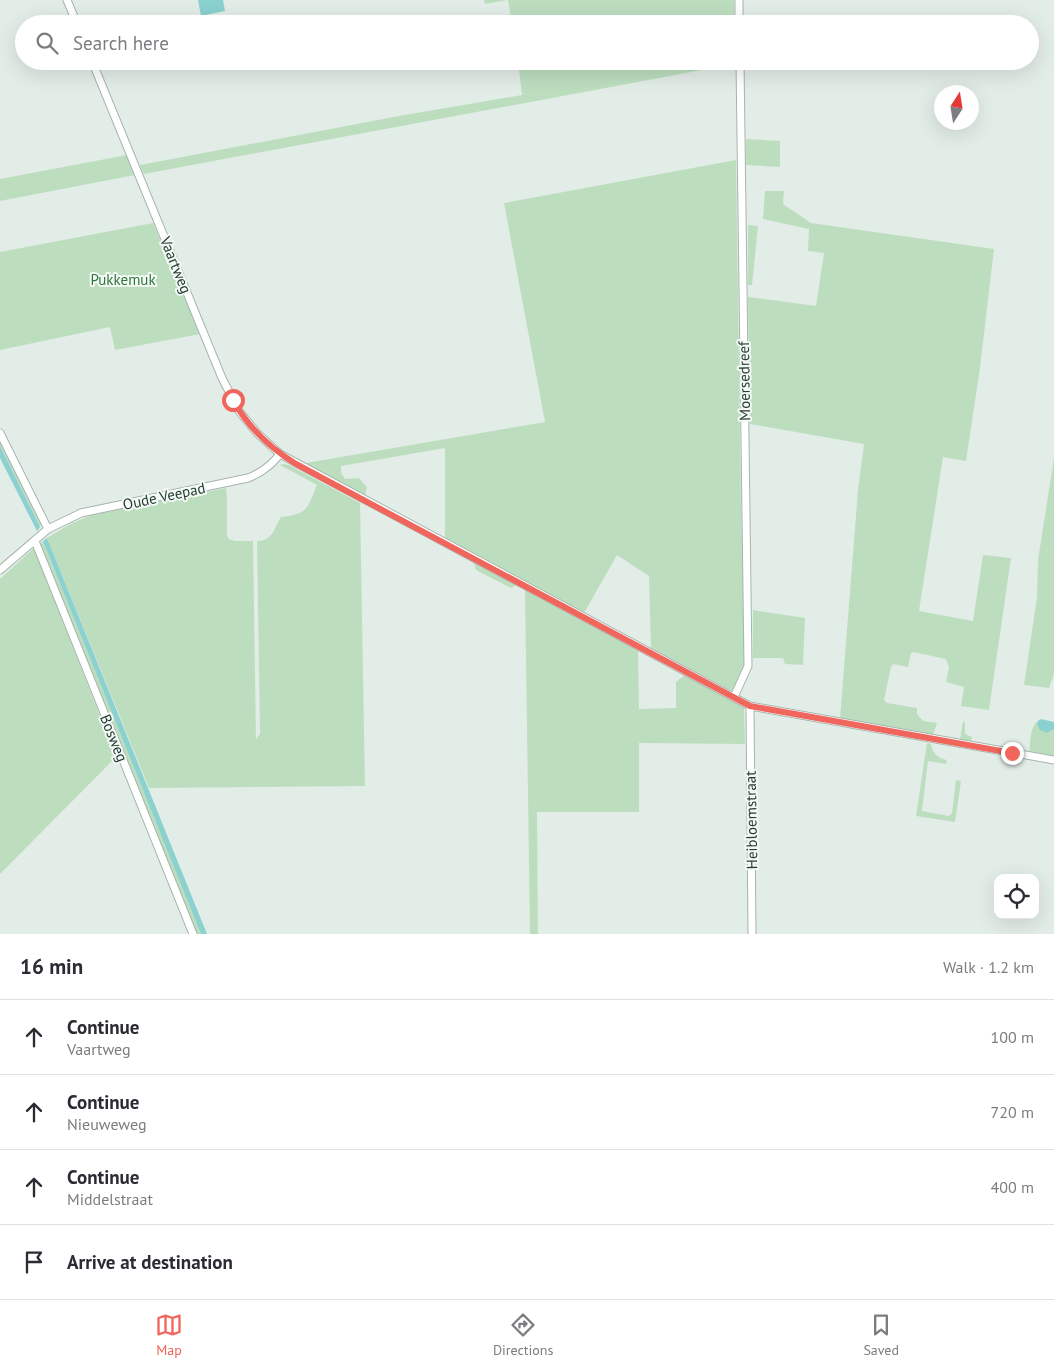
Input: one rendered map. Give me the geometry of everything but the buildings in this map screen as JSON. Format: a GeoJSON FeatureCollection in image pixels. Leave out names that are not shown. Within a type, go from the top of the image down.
{"type":"FeatureCollection","features":[{"type":"Feature","properties":{"kind":"street"},"geometry":{"type":"LineString","coordinates":[[67,0],[73,15]]}},
{"type":"Feature","properties":{"kind":"street"},"geometry":{"type":"LineString","coordinates":[[739,0],[739,15]]}},
{"type":"Feature","properties":{"kind":"street","name":"Vaartweg"},"geometry":{"type":"LineString","coordinates":[[96,70],[222,378],[239,411],[257,433],[280,454],[750,706],[1054,760]]}},
{"type":"Feature","properties":{"kind":"street","name":"Moersedreef"},"geometry":{"type":"LineString","coordinates":[[734,697],[748,666],[740,70]]}},
{"type":"Feature","properties":{"kind":"street"},"geometry":{"type":"LineString","coordinates":[[0,434],[46,531]]}},
{"type":"Feature","properties":{"kind":"street","name":"Oude Veepad"},"geometry":{"type":"LineString","coordinates":[[0,570],[46,531],[81,513],[248,478],[271,465],[280,454]]}},
{"type":"Feature","properties":{"kind":"street","name":"Bosweg"},"geometry":{"type":"LineString","coordinates":[[35,541],[193,934]]}},
{"type":"Feature","properties":{"kind":"street","name":"Heibloemstraat"},"geometry":{"type":"LineString","coordinates":[[750,706],[752,934]]}},
{"type":"Feature","properties":{"kind":"green space"},"geometry":{"type":"Polygon","coordinates":[[[484,0],[508,0],[485,4],[484,0]]]}},
{"type":"Feature","properties":{"kind":"green space"},"geometry":{"type":"Polygon","coordinates":[[[508,0],[734,0],[734,15],[510,15],[508,0]]]}},
{"type":"Feature","properties":{"kind":"green space"},"geometry":{"type":"Polygon","coordinates":[[[519,70],[702,70],[144,174],[140,165],[399,116],[522,95],[519,70]]]}},
{"type":"Feature","properties":{"kind":"green space"},"geometry":{"type":"Polygon","coordinates":[[[746,139],[780,141],[780,167],[746,165],[746,139]]]}},
{"type":"Feature","properties":{"kind":"green space"},"geometry":{"type":"Polygon","coordinates":[[[127,155],[135,175],[0,201],[0,179],[127,155]]]}},
{"type":"Feature","properties":{"kind":"green space"},"geometry":{"type":"Polygon","coordinates":[[[736,160],[741,510],[746,666],[734,690],[730,690],[651,648],[649,576],[617,555],[584,613],[445,539],[445,448],[341,466],[341,473],[345,479],[359,478],[367,487],[365,496],[320,473],[306,463],[545,422],[504,203],[736,160]]]}},
{"type":"Feature","properties":{"kind":"green space"},"geometry":{"type":"Polygon","coordinates":[[[765,191],[784,191],[783,204],[811,223],[994,249],[980,368],[966,461],[943,457],[919,611],[973,621],[983,555],[1011,558],[989,710],[961,706],[964,687],[946,682],[949,667],[946,659],[913,652],[911,653],[908,667],[893,664],[891,667],[884,700],[887,703],[917,708],[917,714],[923,721],[937,723],[933,735],[840,719],[858,490],[864,444],[750,424],[748,297],[816,306],[824,253],[808,251],[809,229],[763,219],[765,191]]]}},
{"type":"Feature","properties":{"kind":"green space","name":"Pukkemuk"},"geometry":{"type":"Polygon","coordinates":[[[153,223],[200,334],[115,350],[110,327],[0,350],[0,252],[153,223]]]}},
{"type":"Feature","properties":{"kind":"green space"},"geometry":{"type":"Polygon","coordinates":[[[748,225],[758,226],[752,285],[748,285],[748,225]]]}},
{"type":"Feature","properties":{"kind":"green space"},"geometry":{"type":"Polygon","coordinates":[[[0,437],[42,523],[40,527],[0,446],[0,437]]]}},
{"type":"Feature","properties":{"kind":"green space"},"geometry":{"type":"Polygon","coordinates":[[[1054,458],[1054,674],[1049,688],[1024,685],[1037,597],[1038,560],[1054,458]]]}},
{"type":"Feature","properties":{"kind":"green space"},"geometry":{"type":"Polygon","coordinates":[[[280,465],[289,465],[360,503],[365,786],[149,788],[47,538],[72,523],[95,514],[226,488],[227,535],[229,539],[253,541],[256,739],[260,734],[257,541],[267,539],[270,536],[281,517],[302,512],[309,504],[317,485],[280,465]]]}},
{"type":"Feature","properties":{"kind":"green space"},"geometry":{"type":"Polygon","coordinates":[[[43,541],[201,934],[196,934],[40,545],[43,541]]]}},
{"type":"Feature","properties":{"kind":"green space"},"geometry":{"type":"Polygon","coordinates":[[[34,548],[116,757],[0,874],[0,579],[34,548]]]}},
{"type":"Feature","properties":{"kind":"green space"},"geometry":{"type":"Polygon","coordinates":[[[474,563],[516,585],[511,588],[476,570],[474,563]]]}},
{"type":"Feature","properties":{"kind":"green space"},"geometry":{"type":"Polygon","coordinates":[[[525,590],[638,650],[639,709],[676,708],[676,682],[685,675],[744,707],[745,744],[639,743],[639,812],[537,812],[538,934],[530,934],[525,590]]]}},
{"type":"Feature","properties":{"kind":"green space"},"geometry":{"type":"Polygon","coordinates":[[[753,610],[805,618],[803,665],[785,664],[783,658],[753,658],[753,610]]]}},
{"type":"Feature","properties":{"kind":"green space"},"geometry":{"type":"Polygon","coordinates":[[[963,721],[965,723],[965,734],[972,737],[971,742],[960,740],[963,721]]]}},
{"type":"Feature","properties":{"kind":"green space"},"geometry":{"type":"Polygon","coordinates":[[[1038,721],[1037,724],[1047,733],[1054,729],[1054,758],[1029,753],[1033,728],[1038,721]]]}},
{"type":"Feature","properties":{"kind":"green space"},"geometry":{"type":"Polygon","coordinates":[[[927,743],[931,744],[938,757],[947,760],[946,764],[928,761],[922,811],[949,816],[952,813],[956,780],[961,781],[955,822],[916,816],[927,743]]]}},
{"type":"Feature","properties":{"kind":"water"},"geometry":{"type":"Polygon","coordinates":[[[198,0],[223,0],[225,11],[201,15],[198,0]]]}},
{"type":"Feature","properties":{"kind":"water"},"geometry":{"type":"Polygon","coordinates":[[[0,446],[40,527],[37,531],[0,458],[0,446]]]}},
{"type":"Feature","properties":{"kind":"water"},"geometry":{"type":"Polygon","coordinates":[[[47,538],[207,934],[201,934],[43,541],[47,538]]]}},
{"type":"Feature","properties":{"kind":"water"},"geometry":{"type":"Polygon","coordinates":[[[1041,719],[1054,722],[1054,729],[1047,733],[1040,730],[1037,724],[1041,719]]]}},
{"type":"Feature","properties":{"kind":"route"},"geometry":{"type":"LineString","coordinates":[[233,400],[239,411],[257,433],[280,454],[296,464],[750,706],[1012,753]]}}]}
